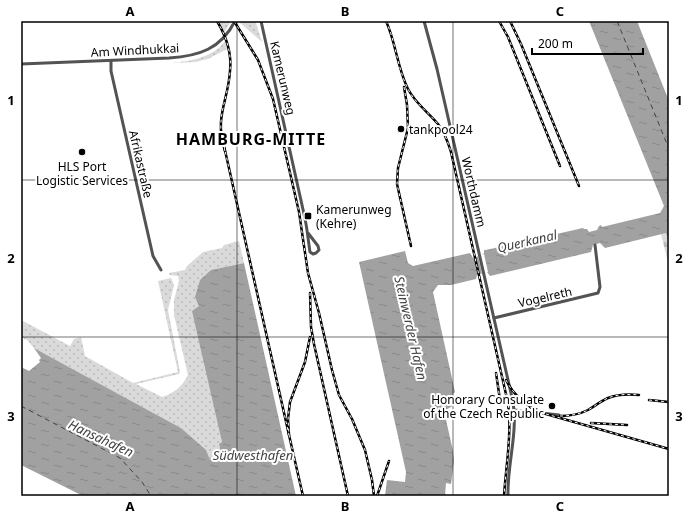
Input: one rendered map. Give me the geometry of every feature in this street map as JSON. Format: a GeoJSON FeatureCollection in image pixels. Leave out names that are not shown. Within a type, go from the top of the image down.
{"type":"FeatureCollection","features":[{"type":"Feature","properties":{"kind":"street","name":"Am Windhukkai"},"geometry":{"type":"LineString","coordinates":[[21,64],[177,58],[211,48],[223,39],[235,21]]}},
{"type":"Feature","properties":{"kind":"street","name":"Kamerunweg"},"geometry":{"type":"LineString","coordinates":[[261,21],[308,233],[310,252],[315,254],[318,250],[318,246],[308,233]]}},
{"type":"Feature","properties":{"kind":"street","name":"Worthdamm"},"geometry":{"type":"LineString","coordinates":[[424,21],[437,69],[514,410],[514,438],[508,496]]}},
{"type":"Feature","properties":{"kind":"street","name":"Afrikastraße"},"geometry":{"type":"LineString","coordinates":[[111,61],[113,78],[153,256],[161,270]]}},
{"type":"Feature","properties":{"kind":"street","name":"Vogelreth"},"geometry":{"type":"LineString","coordinates":[[494,318],[600,292],[595,245]]}},
{"type":"Feature","properties":{"kind":"street"},"geometry":{"type":"LineString","coordinates":[[514,410],[559,415]]}},
{"type":"Feature","properties":{"kind":"green space"},"geometry":{"type":"Polygon","coordinates":[[[218,21],[231,21],[224,33],[218,21]]]}},
{"type":"Feature","properties":{"kind":"green space"},"geometry":{"type":"Polygon","coordinates":[[[253,21],[256,23],[262,42],[239,22],[253,21]]]}},
{"type":"Feature","properties":{"kind":"green space"},"geometry":{"type":"Polygon","coordinates":[[[225,41],[227,49],[208,59],[195,62],[172,63],[202,57],[215,51],[225,41]]]}},
{"type":"Feature","properties":{"kind":"green space"},"geometry":{"type":"Polygon","coordinates":[[[666,233],[669,241],[669,267],[661,234],[666,233]]]}},
{"type":"Feature","properties":{"kind":"green space"},"geometry":{"type":"Polygon","coordinates":[[[239,241],[244,263],[211,270],[199,306],[222,443],[219,444],[220,449],[210,460],[181,428],[34,348],[21,333],[21,320],[70,346],[74,339],[81,337],[85,356],[133,383],[178,372],[158,281],[171,278],[174,285],[168,310],[180,372],[179,374],[136,384],[162,397],[166,396],[178,389],[188,375],[174,315],[174,300],[179,281],[178,276],[170,275],[169,273],[185,270],[187,266],[203,252],[222,248],[224,245],[239,241]]]}},
{"type":"Feature","properties":{"kind":"water"},"geometry":{"type":"Polygon","coordinates":[[[589,21],[637,21],[669,101],[669,241],[666,233],[605,248],[600,243],[593,245],[591,252],[490,276],[487,272],[477,275],[476,279],[451,285],[438,285],[433,292],[455,392],[453,394],[454,405],[444,411],[454,461],[451,484],[446,483],[445,496],[385,496],[387,480],[405,482],[406,472],[359,262],[405,251],[408,263],[413,266],[470,253],[473,258],[482,255],[484,250],[583,228],[587,229],[589,232],[597,230],[601,225],[602,227],[660,213],[664,206],[589,21]]]}},
{"type":"Feature","properties":{"kind":"water"},"geometry":{"type":"Polygon","coordinates":[[[244,263],[296,496],[83,496],[21,465],[21,367],[29,371],[40,362],[39,360],[41,358],[34,348],[181,428],[206,450],[210,460],[220,449],[219,444],[222,442],[192,311],[199,306],[195,297],[200,280],[211,270],[244,263]]]}},
{"type":"Feature","properties":{"kind":"pier"},"geometry":{"type":"Polygon","coordinates":[[[484,254],[488,272],[482,274],[478,256],[484,254]]]}},
{"type":"Feature","properties":{"kind":"waterway"},"geometry":{"type":"LineString","coordinates":[[21,334],[25,339]]}},
{"type":"Feature","properties":{"kind":"ferry route"},"geometry":{"type":"LineString","coordinates":[[617,21],[669,149]]}},
{"type":"Feature","properties":{"kind":"ferry route"},"geometry":{"type":"LineString","coordinates":[[21,406],[120,458],[142,482],[151,496]]}},
{"type":"Feature","properties":{"kind":"railway"},"geometry":{"type":"LineString","coordinates":[[217,21],[226,39],[230,58],[229,82],[221,119],[222,139],[225,151]]}},
{"type":"Feature","properties":{"kind":"railway"},"geometry":{"type":"LineString","coordinates":[[234,21],[258,60],[273,99],[299,212],[308,273],[332,370],[339,395],[352,419],[365,450],[374,496]]}},
{"type":"Feature","properties":{"kind":"railway"},"geometry":{"type":"LineString","coordinates":[[386,21],[404,81],[414,99],[440,127],[446,137],[451,152],[508,403],[509,438],[504,496]]}},
{"type":"Feature","properties":{"kind":"railway"},"geometry":{"type":"LineString","coordinates":[[499,21],[508,37],[560,166]]}},
{"type":"Feature","properties":{"kind":"railway"},"geometry":{"type":"LineString","coordinates":[[510,21],[521,44],[579,186]]}},
{"type":"Feature","properties":{"kind":"railway"},"geometry":{"type":"LineString","coordinates":[[404,87],[407,105],[408,128],[398,168],[397,184],[411,246]]}},
{"type":"Feature","properties":{"kind":"railway"},"geometry":{"type":"LineString","coordinates":[[224,146],[289,435]]}},
{"type":"Feature","properties":{"kind":"railway"},"geometry":{"type":"LineString","coordinates":[[310,293],[311,327],[314,344],[348,496]]}},
{"type":"Feature","properties":{"kind":"railway"},"geometry":{"type":"LineString","coordinates":[[303,496],[289,435],[288,419],[290,402],[305,362],[310,337]]}},
{"type":"Feature","properties":{"kind":"railway"},"geometry":{"type":"LineString","coordinates":[[496,373],[500,400]]}},
{"type":"Feature","properties":{"kind":"railway"},"geometry":{"type":"LineString","coordinates":[[506,380],[520,399],[539,412],[669,449]]}},
{"type":"Feature","properties":{"kind":"railway"},"geometry":{"type":"LineString","coordinates":[[560,416],[582,413],[605,399],[612,397],[631,394],[639,395]]}},
{"type":"Feature","properties":{"kind":"railway"},"geometry":{"type":"LineString","coordinates":[[649,400],[669,402]]}},
{"type":"Feature","properties":{"kind":"railway"},"geometry":{"type":"LineString","coordinates":[[591,423],[627,425]]}},
{"type":"Feature","properties":{"kind":"railway"},"geometry":{"type":"LineString","coordinates":[[377,496],[389,461]]}},
{"type":"Feature","properties":{"kind":"place","name":"tankpool24"},"geometry":{"type":"Point","coordinates":[401,129]}},
{"type":"Feature","properties":{"kind":"place","name":"HLS Port Logistic Services"},"geometry":{"type":"Point","coordinates":[82,152]}},
{"type":"Feature","properties":{"kind":"place","name":"Kamerunweg (Kehre)"},"geometry":{"type":"Point","coordinates":[308,216]}},
{"type":"Feature","properties":{"kind":"place","name":"Honorary Consulate of the Czech Republic"},"geometry":{"type":"Point","coordinates":[552,406]}},
{"type":"Feature","properties":{"kind":"district","name":"HAMBURG-MITTE"},"geometry":{"type":"Point","coordinates":[251,139]}},
{"type":"Feature","properties":{"kind":"water label","name":"Querkanal"},"geometry":{"type":"Point","coordinates":[527,241]}},
{"type":"Feature","properties":{"kind":"water label","name":"Steinwerder Hafen"},"geometry":{"type":"Point","coordinates":[411,328]}},
{"type":"Feature","properties":{"kind":"water label","name":"Hansahafen"},"geometry":{"type":"Point","coordinates":[101,438]}},
{"type":"Feature","properties":{"kind":"water label","name":"Südwesthafen"},"geometry":{"type":"Point","coordinates":[253,455]}}]}
